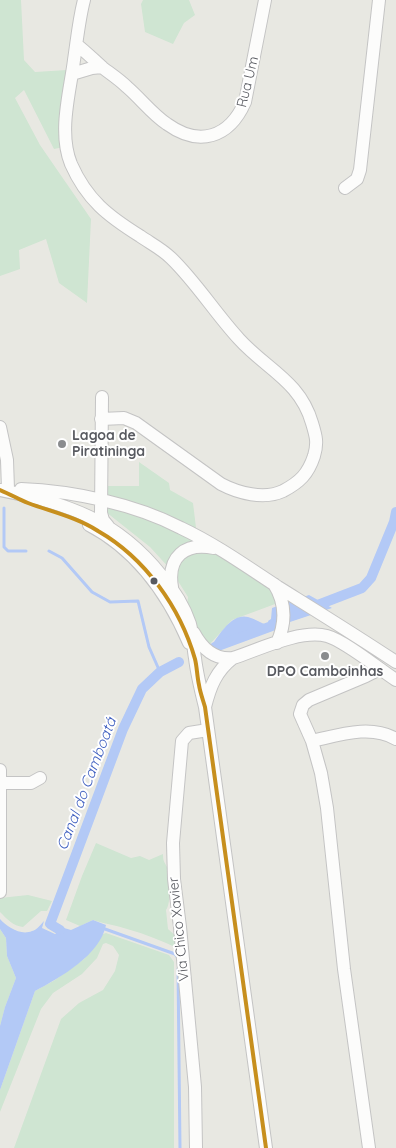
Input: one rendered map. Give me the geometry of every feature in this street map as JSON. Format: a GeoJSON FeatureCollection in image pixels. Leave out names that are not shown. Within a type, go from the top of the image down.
{"type":"FeatureCollection","features":[{"type":"Feature","properties":{"kind":"street"},"geometry":{"type":"LineString","coordinates":[[84,0],[65,109],[67,148],[71,163],[86,192],[119,223],[170,256],[240,340],[256,356],[283,376],[307,406],[317,445],[310,467],[297,484],[278,493],[262,495],[234,491],[221,484],[136,423],[124,418],[101,419]]}},
{"type":"Feature","properties":{"kind":"street","name":"Rua Um"},"geometry":{"type":"LineString","coordinates":[[77,45],[127,86],[165,123],[178,132],[192,136],[218,134],[228,128],[239,116],[245,102],[265,0]]}},
{"type":"Feature","properties":{"kind":"street"},"geometry":{"type":"LineString","coordinates":[[345,188],[357,179],[360,170],[379,0]]}},
{"type":"Feature","properties":{"kind":"street"},"geometry":{"type":"LineString","coordinates":[[72,74],[102,67]]}},
{"type":"Feature","properties":{"kind":"street"},"geometry":{"type":"LineString","coordinates":[[102,397],[100,500],[103,520],[144,555],[172,588],[191,627],[200,643],[208,652],[223,658],[233,658]]}},
{"type":"Feature","properties":{"kind":"street"},"geometry":{"type":"LineString","coordinates":[[0,426],[7,460],[3,490]]}},
{"type":"Feature","properties":{"kind":"street"},"geometry":{"type":"LineString","coordinates":[[3,490],[43,490],[100,500],[131,507],[166,520],[219,549],[274,584],[288,599],[325,616],[396,662]]}},
{"type":"Feature","properties":{"kind":"street"},"geometry":{"type":"LineString","coordinates":[[3,490],[73,509],[108,526]]}},
{"type":"Feature","properties":{"kind":"street"},"geometry":{"type":"LineString","coordinates":[[3,490],[27,503],[80,520],[108,537],[134,558],[150,575],[166,598],[176,615],[195,659]]}},
{"type":"Feature","properties":{"kind":"street"},"geometry":{"type":"LineString","coordinates":[[172,588],[170,572],[172,564],[184,551],[195,547],[219,549]]}},
{"type":"Feature","properties":{"kind":"street"},"geometry":{"type":"LineString","coordinates":[[279,639],[288,599]]}},
{"type":"Feature","properties":{"kind":"street"},"geometry":{"type":"LineString","coordinates":[[191,627],[199,686],[205,707],[266,1148]]}},
{"type":"Feature","properties":{"kind":"street"},"geometry":{"type":"LineString","coordinates":[[205,707],[214,680],[221,668],[233,658],[279,639],[327,636],[344,645],[396,680]]}},
{"type":"Feature","properties":{"kind":"street"},"geometry":{"type":"LineString","coordinates":[[369,1148],[344,969],[327,808],[321,773],[312,741],[300,714],[303,705],[309,700],[380,669]]}},
{"type":"Feature","properties":{"kind":"street","name":"Via Chico Xavier"},"geometry":{"type":"LineString","coordinates":[[196,1148],[194,1087],[174,879],[173,843],[181,747],[185,736],[189,732],[208,730]]}},
{"type":"Feature","properties":{"kind":"street"},"geometry":{"type":"LineString","coordinates":[[312,741],[366,731],[382,733],[396,739]]}},
{"type":"Feature","properties":{"kind":"street"},"geometry":{"type":"LineString","coordinates":[[0,770],[0,892]]}},
{"type":"Feature","properties":{"kind":"street"},"geometry":{"type":"LineString","coordinates":[[0,783],[31,783],[40,778]]}},
{"type":"Feature","properties":{"kind":"green space"},"geometry":{"type":"Polygon","coordinates":[[[0,0],[21,0],[24,60],[35,72],[67,70],[64,147],[54,149],[24,90],[15,98],[40,145],[91,219],[87,303],[59,283],[46,239],[19,250],[20,269],[0,276],[0,0]]]}},
{"type":"Feature","properties":{"kind":"green space"},"geometry":{"type":"Polygon","coordinates":[[[143,0],[189,0],[195,15],[184,23],[173,44],[145,32],[141,4],[143,0]]]}},
{"type":"Feature","properties":{"kind":"green space"},"geometry":{"type":"Polygon","coordinates":[[[139,462],[169,483],[170,490],[193,503],[197,536],[294,597],[232,620],[210,644],[200,634],[187,606],[188,597],[171,570],[150,547],[106,512],[106,486],[139,486],[139,462]]]}},
{"type":"Feature","properties":{"kind":"green space"},"geometry":{"type":"Polygon","coordinates":[[[96,843],[131,858],[140,856],[149,860],[163,854],[170,878],[170,897],[166,910],[168,929],[179,939],[179,949],[119,926],[93,920],[80,926],[66,920],[96,843]]]}},
{"type":"Feature","properties":{"kind":"green space"},"geometry":{"type":"Polygon","coordinates":[[[28,895],[52,901],[47,911],[41,911],[23,927],[13,924],[0,912],[0,898],[28,895]]]}},
{"type":"Feature","properties":{"kind":"green space"},"geometry":{"type":"Polygon","coordinates":[[[0,929],[6,938],[7,956],[16,978],[0,1026],[0,929]]]}},
{"type":"Feature","properties":{"kind":"green space"},"geometry":{"type":"Polygon","coordinates":[[[106,933],[169,955],[174,962],[174,1148],[14,1148],[61,1019],[79,1003],[103,990],[115,971],[119,955],[113,946],[106,943],[103,944],[97,958],[82,974],[53,993],[41,1009],[0,1112],[0,1090],[35,991],[55,980],[84,959],[103,934],[106,933]]]}},
{"type":"Feature","properties":{"kind":"water"},"geometry":{"type":"Polygon","coordinates":[[[309,595],[332,608],[215,647],[214,642],[220,633],[237,618],[248,617],[267,625],[271,619],[272,608],[309,595]]]}},
{"type":"Feature","properties":{"kind":"water"},"geometry":{"type":"Polygon","coordinates":[[[0,919],[10,928],[19,932],[34,930],[44,921],[42,928],[55,934],[64,928],[71,930],[93,920],[106,925],[96,946],[88,955],[67,972],[35,991],[0,1090],[0,1026],[16,978],[7,956],[6,938],[0,929],[0,919]]]}},
{"type":"Feature","properties":{"kind":"waterway"},"geometry":{"type":"LineString","coordinates":[[4,508],[4,547],[8,551],[26,551]]}},
{"type":"Feature","properties":{"kind":"waterway","name":"Canal do Camboatá"},"geometry":{"type":"LineString","coordinates":[[310,608],[362,588],[371,578],[394,522],[396,512]]}},
{"type":"Feature","properties":{"kind":"waterway"},"geometry":{"type":"LineString","coordinates":[[49,551],[62,558],[92,592],[110,602],[138,601],[149,647],[160,672]]}},
{"type":"Feature","properties":{"kind":"waterway","name":"Canal do Camboatá"},"geometry":{"type":"LineString","coordinates":[[215,647],[280,623]]}},
{"type":"Feature","properties":{"kind":"waterway","name":"Canal do Camboatá"},"geometry":{"type":"LineString","coordinates":[[60,930],[50,924],[123,729],[142,689],[160,672],[179,662]]}},
{"type":"Feature","properties":{"kind":"waterway"},"geometry":{"type":"LineString","coordinates":[[105,929],[175,954],[178,958]]}},
{"type":"Feature","properties":{"kind":"waterway"},"geometry":{"type":"LineString","coordinates":[[178,969],[180,1148]]}},
{"type":"Feature","properties":{"kind":"transit line"},"geometry":{"type":"LineString","coordinates":[[0,490],[28,503],[81,522],[115,542],[131,555],[158,586],[170,603],[188,640],[195,659],[199,688],[205,707],[266,1148]]}},
{"type":"Feature","properties":{"kind":"place","name":"Lagoa de Piratininga"},"geometry":{"type":"Point","coordinates":[62,444]}},
{"type":"Feature","properties":{"kind":"place","name":"DPO Camboinhas"},"geometry":{"type":"Point","coordinates":[325,656]}}]}
